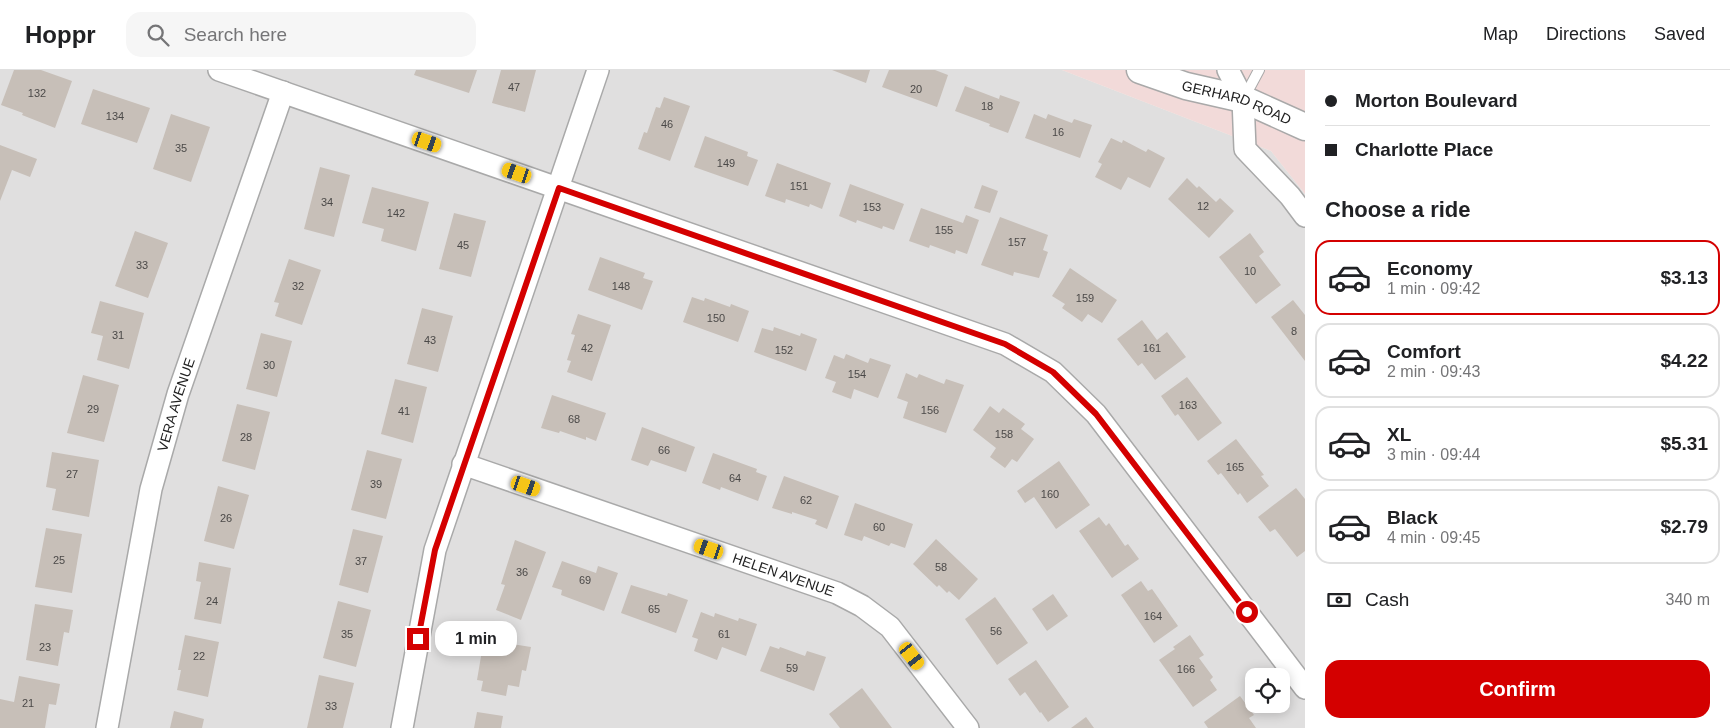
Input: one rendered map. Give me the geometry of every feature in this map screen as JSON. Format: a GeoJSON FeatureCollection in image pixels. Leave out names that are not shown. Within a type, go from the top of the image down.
{"type":"FeatureCollection","features":[{"type":"Feature","properties":{"kind":"street"},"geometry":{"type":"LineString","coordinates":[[220,70],[1005,344],[1053,372],[1096,414],[1305,688]]}},
{"type":"Feature","properties":{"kind":"street"},"geometry":{"type":"LineString","coordinates":[[402,728],[435,550],[598,70]]}},
{"type":"Feature","properties":{"kind":"street","name":"GERHARD ROAD"},"geometry":{"type":"LineString","coordinates":[[1140,70],[1186,86],[1243,99],[1305,127]]}},
{"type":"Feature","properties":{"kind":"street"},"geometry":{"type":"LineString","coordinates":[[1228,70],[1243,99],[1245,149],[1290,196],[1305,216]]}},
{"type":"Feature","properties":{"kind":"street","name":"VERA AVENUE"},"geometry":{"type":"LineString","coordinates":[[107,728],[151,489],[178,394],[283,92]]}},
{"type":"Feature","properties":{"kind":"street","name":"HELEN AVENUE"},"geometry":{"type":"LineString","coordinates":[[463,464],[836,593],[854,602],[890,627],[968,728]]}},
{"type":"Feature","properties":{"kind":"lane"},"geometry":{"type":"LineString","coordinates":[[1243,99],[1259,70]]}},
{"type":"Feature","properties":{"kind":"shaded area"},"geometry":{"type":"Polygon","coordinates":[[[0,70],[1062,70],[1271,151],[1305,194],[1305,728],[0,728],[0,70]]]}},
{"type":"Feature","properties":{"kind":"shaded area"},"geometry":{"type":"Polygon","coordinates":[[[1062,70],[1305,70],[1305,194],[1271,151],[1062,70]]]}},
{"type":"Feature","properties":{"kind":"building"},"geometry":{"type":"Polygon","coordinates":[[[14,70],[41,70],[72,81],[55,128],[1,105],[14,70]]]}},
{"type":"Feature","properties":{"kind":"building"},"geometry":{"type":"Polygon","coordinates":[[[416,70],[477,70],[469,93],[414,75],[416,70]]]}},
{"type":"Feature","properties":{"kind":"building"},"geometry":{"type":"Polygon","coordinates":[[[501,70],[536,70],[525,112],[492,103],[501,70]]]}},
{"type":"Feature","properties":{"kind":"building"},"geometry":{"type":"Polygon","coordinates":[[[832,70],[870,70],[866,83],[832,70]]]}},
{"type":"Feature","properties":{"kind":"building"},"geometry":{"type":"Polygon","coordinates":[[[889,70],[935,70],[948,75],[937,107],[882,87],[889,70]]]}},
{"type":"Feature","properties":{"kind":"building"},"geometry":{"type":"Polygon","coordinates":[[[965,86],[999,99],[1000,95],[1020,102],[1008,133],[955,111],[965,86]]]}},
{"type":"Feature","properties":{"kind":"building"},"geometry":{"type":"Polygon","coordinates":[[[93,89],[150,108],[137,143],[81,124],[93,89]]]}},
{"type":"Feature","properties":{"kind":"building"},"geometry":{"type":"Polygon","coordinates":[[[664,97],[690,106],[670,161],[638,149],[644,132],[647,133],[656,107],[660,108],[664,97]]]}},
{"type":"Feature","properties":{"kind":"building"},"geometry":{"type":"Polygon","coordinates":[[[171,114],[210,127],[191,182],[153,169],[171,114]]]}},
{"type":"Feature","properties":{"kind":"building"},"geometry":{"type":"Polygon","coordinates":[[[1034,114],[1046,119],[1048,114],[1072,123],[1074,119],[1092,125],[1080,158],[1025,138],[1034,114]]]}},
{"type":"Feature","properties":{"kind":"building"},"geometry":{"type":"Polygon","coordinates":[[[705,136],[748,152],[747,156],[758,160],[748,186],[694,167],[705,136]]]}},
{"type":"Feature","properties":{"kind":"building"},"geometry":{"type":"Polygon","coordinates":[[[1111,138],[1122,143],[1123,140],[1146,152],[1148,149],[1165,158],[1150,188],[1128,177],[1121,190],[1095,177],[1102,164],[1098,162],[1111,138]]]}},
{"type":"Feature","properties":{"kind":"building"},"geometry":{"type":"Polygon","coordinates":[[[0,145],[37,159],[30,177],[12,170],[0,201],[0,145]]]}},
{"type":"Feature","properties":{"kind":"building"},"geometry":{"type":"Polygon","coordinates":[[[777,163],[831,183],[822,209],[810,204],[809,207],[786,199],[785,203],[765,196],[777,163]]]}},
{"type":"Feature","properties":{"kind":"building"},"geometry":{"type":"Polygon","coordinates":[[[320,167],[350,175],[334,237],[304,229],[320,167]]]}},
{"type":"Feature","properties":{"kind":"building"},"geometry":{"type":"Polygon","coordinates":[[[1187,178],[1216,202],[1220,198],[1234,211],[1209,238],[1168,199],[1187,178]]]}},
{"type":"Feature","properties":{"kind":"building"},"geometry":{"type":"Polygon","coordinates":[[[850,184],[904,204],[894,230],[883,226],[882,229],[857,220],[856,223],[839,216],[850,184]]]}},
{"type":"Feature","properties":{"kind":"building"},"geometry":{"type":"Polygon","coordinates":[[[982,185],[998,191],[990,213],[974,208],[982,185]]]}},
{"type":"Feature","properties":{"kind":"building"},"geometry":{"type":"Polygon","coordinates":[[[372,187],[429,202],[416,251],[381,241],[384,229],[362,223],[372,187]]]}},
{"type":"Feature","properties":{"kind":"building"},"geometry":{"type":"Polygon","coordinates":[[[921,208],[963,223],[966,215],[979,220],[967,254],[956,250],[955,254],[930,245],[929,248],[909,241],[921,208]]]}},
{"type":"Feature","properties":{"kind":"building"},"geometry":{"type":"Polygon","coordinates":[[[454,213],[486,221],[471,277],[439,269],[454,213]]]}},
{"type":"Feature","properties":{"kind":"building"},"geometry":{"type":"Polygon","coordinates":[[[1000,217],[1048,235],[1043,250],[1048,252],[1039,278],[1014,272],[1013,276],[981,265],[1000,217]]]}},
{"type":"Feature","properties":{"kind":"building"},"geometry":{"type":"Polygon","coordinates":[[[135,231],[168,243],[148,298],[115,286],[135,231]]]}},
{"type":"Feature","properties":{"kind":"building"},"geometry":{"type":"Polygon","coordinates":[[[1250,233],[1264,252],[1259,256],[1281,285],[1256,304],[1219,257],[1250,233]]]}},
{"type":"Feature","properties":{"kind":"building"},"geometry":{"type":"Polygon","coordinates":[[[600,257],[645,273],[643,278],[653,281],[642,310],[588,290],[600,257]]]}},
{"type":"Feature","properties":{"kind":"building"},"geometry":{"type":"Polygon","coordinates":[[[289,259],[321,270],[302,325],[275,316],[279,303],[274,302],[289,259]]]}},
{"type":"Feature","properties":{"kind":"building"},"geometry":{"type":"Polygon","coordinates":[[[1070,268],[1117,300],[1102,323],[1088,314],[1082,322],[1062,308],[1065,304],[1052,296],[1070,268]]]}},
{"type":"Feature","properties":{"kind":"building"},"geometry":{"type":"Polygon","coordinates":[[[692,297],[704,301],[705,298],[730,307],[731,304],[749,311],[738,342],[683,322],[692,297]]]}},
{"type":"Feature","properties":{"kind":"building"},"geometry":{"type":"Polygon","coordinates":[[[1293,300],[1305,315],[1305,361],[1271,317],[1293,300]]]}},
{"type":"Feature","properties":{"kind":"building"},"geometry":{"type":"Polygon","coordinates":[[[100,301],[144,313],[129,369],[97,360],[103,336],[91,333],[100,301]]]}},
{"type":"Feature","properties":{"kind":"building"},"geometry":{"type":"Polygon","coordinates":[[[422,308],[453,316],[438,372],[407,364],[422,308]]]}},
{"type":"Feature","properties":{"kind":"building"},"geometry":{"type":"Polygon","coordinates":[[[578,314],[611,325],[592,381],[567,372],[571,361],[567,360],[575,335],[571,334],[578,314]]]}},
{"type":"Feature","properties":{"kind":"building"},"geometry":{"type":"Polygon","coordinates":[[[1142,320],[1157,340],[1167,332],[1186,357],[1155,380],[1142,363],[1138,366],[1117,339],[1142,320]]]}},
{"type":"Feature","properties":{"kind":"building"},"geometry":{"type":"Polygon","coordinates":[[[774,327],[800,336],[801,333],[817,339],[806,371],[754,352],[762,328],[773,331],[774,327]]]}},
{"type":"Feature","properties":{"kind":"building"},"geometry":{"type":"Polygon","coordinates":[[[261,333],[292,341],[277,397],[246,389],[261,333]]]}},
{"type":"Feature","properties":{"kind":"building"},"geometry":{"type":"Polygon","coordinates":[[[846,354],[868,363],[870,358],[891,365],[878,398],[854,389],[851,399],[832,392],[836,382],[825,378],[834,355],[844,359],[846,354]]]}},
{"type":"Feature","properties":{"kind":"building"},"geometry":{"type":"Polygon","coordinates":[[[906,373],[917,378],[919,374],[944,384],[946,379],[964,385],[946,433],[903,418],[908,402],[897,398],[906,373]]]}},
{"type":"Feature","properties":{"kind":"building"},"geometry":{"type":"Polygon","coordinates":[[[83,375],[119,385],[104,442],[67,433],[83,375]]]}},
{"type":"Feature","properties":{"kind":"building"},"geometry":{"type":"Polygon","coordinates":[[[1187,377],[1222,423],[1198,441],[1178,414],[1175,416],[1161,396],[1187,377]]]}},
{"type":"Feature","properties":{"kind":"building"},"geometry":{"type":"Polygon","coordinates":[[[395,379],[427,387],[413,443],[381,434],[395,379]]]}},
{"type":"Feature","properties":{"kind":"building"},"geometry":{"type":"Polygon","coordinates":[[[552,395],[606,413],[596,441],[586,437],[586,440],[560,431],[559,433],[541,428],[552,395]]]}},
{"type":"Feature","properties":{"kind":"building"},"geometry":{"type":"Polygon","coordinates":[[[237,404],[270,412],[255,470],[222,461],[237,404]]]}},
{"type":"Feature","properties":{"kind":"building"},"geometry":{"type":"Polygon","coordinates":[[[990,406],[999,413],[1003,408],[1025,424],[1021,429],[1034,439],[1017,462],[1012,459],[1005,468],[990,457],[996,448],[973,430],[990,406]]]}},
{"type":"Feature","properties":{"kind":"building"},"geometry":{"type":"Polygon","coordinates":[[[642,427],[695,447],[686,472],[651,460],[648,466],[631,460],[642,427]]]}},
{"type":"Feature","properties":{"kind":"building"},"geometry":{"type":"Polygon","coordinates":[[[1236,439],[1264,475],[1261,476],[1269,486],[1247,503],[1240,493],[1238,495],[1221,473],[1218,475],[1207,461],[1236,439]]]}},
{"type":"Feature","properties":{"kind":"building"},"geometry":{"type":"Polygon","coordinates":[[[367,450],[402,459],[386,519],[351,510],[367,450]]]}},
{"type":"Feature","properties":{"kind":"building"},"geometry":{"type":"Polygon","coordinates":[[[52,452],[99,460],[89,517],[52,510],[56,489],[46,487],[52,452]]]}},
{"type":"Feature","properties":{"kind":"building"},"geometry":{"type":"Polygon","coordinates":[[[713,453],[757,469],[756,472],[767,476],[758,501],[721,487],[720,490],[702,483],[713,453]]]}},
{"type":"Feature","properties":{"kind":"building"},"geometry":{"type":"Polygon","coordinates":[[[1059,461],[1090,505],[1056,529],[1034,497],[1025,503],[1017,491],[1059,461]]]}},
{"type":"Feature","properties":{"kind":"building"},"geometry":{"type":"Polygon","coordinates":[[[784,476],[839,496],[827,529],[815,524],[817,520],[772,508],[784,476]]]}},
{"type":"Feature","properties":{"kind":"building"},"geometry":{"type":"Polygon","coordinates":[[[218,486],[249,495],[234,549],[204,541],[218,486]]]}},
{"type":"Feature","properties":{"kind":"building"},"geometry":{"type":"Polygon","coordinates":[[[1296,488],[1305,499],[1305,551],[1297,557],[1275,529],[1270,532],[1258,517],[1296,488]]]}},
{"type":"Feature","properties":{"kind":"building"},"geometry":{"type":"Polygon","coordinates":[[[855,503],[913,524],[905,548],[891,543],[889,546],[864,536],[862,541],[844,535],[855,503]]]}},
{"type":"Feature","properties":{"kind":"building"},"geometry":{"type":"Polygon","coordinates":[[[1099,517],[1106,526],[1109,523],[1125,546],[1128,544],[1139,559],[1112,578],[1079,531],[1099,517]]]}},
{"type":"Feature","properties":{"kind":"building"},"geometry":{"type":"Polygon","coordinates":[[[46,528],[82,534],[72,593],[35,587],[46,528]]]}},
{"type":"Feature","properties":{"kind":"building"},"geometry":{"type":"Polygon","coordinates":[[[353,529],[383,536],[368,593],[339,585],[353,529]]]}},
{"type":"Feature","properties":{"kind":"building"},"geometry":{"type":"Polygon","coordinates":[[[936,539],[978,579],[959,600],[949,591],[947,593],[939,585],[937,587],[913,564],[936,539]]]}},
{"type":"Feature","properties":{"kind":"building"},"geometry":{"type":"Polygon","coordinates":[[[515,540],[546,552],[521,620],[496,610],[505,585],[501,584],[515,540]]]}},
{"type":"Feature","properties":{"kind":"building"},"geometry":{"type":"Polygon","coordinates":[[[562,561],[596,573],[598,566],[618,573],[604,611],[561,595],[562,590],[552,587],[562,561]]]}},
{"type":"Feature","properties":{"kind":"building"},"geometry":{"type":"Polygon","coordinates":[[[199,562],[231,568],[221,624],[194,619],[201,582],[196,581],[199,562]]]}},
{"type":"Feature","properties":{"kind":"building"},"geometry":{"type":"Polygon","coordinates":[[[1141,581],[1148,591],[1152,589],[1178,626],[1154,643],[1121,595],[1141,581]]]}},
{"type":"Feature","properties":{"kind":"building"},"geometry":{"type":"Polygon","coordinates":[[[631,585],[667,596],[668,593],[688,600],[676,633],[621,613],[631,585]]]}},
{"type":"Feature","properties":{"kind":"building"},"geometry":{"type":"Polygon","coordinates":[[[1053,594],[1068,616],[1047,631],[1032,609],[1053,594]]]}},
{"type":"Feature","properties":{"kind":"building"},"geometry":{"type":"Polygon","coordinates":[[[995,597],[1028,643],[997,665],[965,619],[995,597]]]}},
{"type":"Feature","properties":{"kind":"building"},"geometry":{"type":"Polygon","coordinates":[[[338,601],[371,610],[356,667],[323,658],[338,601]]]}},
{"type":"Feature","properties":{"kind":"building"},"geometry":{"type":"Polygon","coordinates":[[[35,604],[73,610],[69,633],[64,632],[58,666],[26,660],[35,604]]]}},
{"type":"Feature","properties":{"kind":"building"},"geometry":{"type":"Polygon","coordinates":[[[701,612],[714,617],[715,613],[738,621],[739,618],[757,624],[746,656],[722,647],[717,660],[694,651],[698,639],[692,637],[701,612]]]}},
{"type":"Feature","properties":{"kind":"building"},"geometry":{"type":"Polygon","coordinates":[[[485,633],[513,638],[512,644],[531,647],[526,671],[522,670],[519,687],[508,685],[506,696],[481,691],[483,681],[477,680],[485,633]]]}},
{"type":"Feature","properties":{"kind":"building"},"geometry":{"type":"Polygon","coordinates":[[[185,635],[219,642],[208,697],[177,690],[181,670],[178,670],[185,635]]]}},
{"type":"Feature","properties":{"kind":"building"},"geometry":{"type":"Polygon","coordinates":[[[1190,635],[1204,655],[1199,658],[1213,677],[1210,680],[1217,690],[1193,707],[1159,660],[1190,635]]]}},
{"type":"Feature","properties":{"kind":"building"},"geometry":{"type":"Polygon","coordinates":[[[770,646],[779,649],[780,647],[805,656],[807,651],[826,657],[814,691],[760,671],[770,646]]]}},
{"type":"Feature","properties":{"kind":"building"},"geometry":{"type":"Polygon","coordinates":[[[1036,660],[1069,707],[1048,722],[1025,692],[1020,696],[1008,679],[1036,660]]]}},
{"type":"Feature","properties":{"kind":"building"},"geometry":{"type":"Polygon","coordinates":[[[319,675],[354,683],[343,728],[307,728],[319,675]]]}},
{"type":"Feature","properties":{"kind":"building"},"geometry":{"type":"Polygon","coordinates":[[[19,676],[60,684],[56,705],[49,704],[45,728],[0,728],[0,699],[14,702],[19,676]]]}},
{"type":"Feature","properties":{"kind":"building"},"geometry":{"type":"Polygon","coordinates":[[[862,688],[892,728],[840,728],[829,714],[862,688]]]}},
{"type":"Feature","properties":{"kind":"building"},"geometry":{"type":"Polygon","coordinates":[[[1240,696],[1245,703],[1245,713],[1253,713],[1254,715],[1249,718],[1256,728],[1208,728],[1204,722],[1240,696]]]}},
{"type":"Feature","properties":{"kind":"building"},"geometry":{"type":"Polygon","coordinates":[[[174,711],[204,719],[202,728],[170,728],[174,711]]]}},
{"type":"Feature","properties":{"kind":"building"},"geometry":{"type":"Polygon","coordinates":[[[477,712],[503,716],[501,728],[474,728],[477,712]]]}},
{"type":"Feature","properties":{"kind":"building"},"geometry":{"type":"Polygon","coordinates":[[[1086,717],[1094,728],[1071,728],[1086,717]]]}},
{"type":"Feature","properties":{"kind":"route"},"geometry":{"type":"LineString","coordinates":[[418,639],[435,550],[559,188],[1005,344],[1053,372],[1096,414],[1247,612]]}}]}
